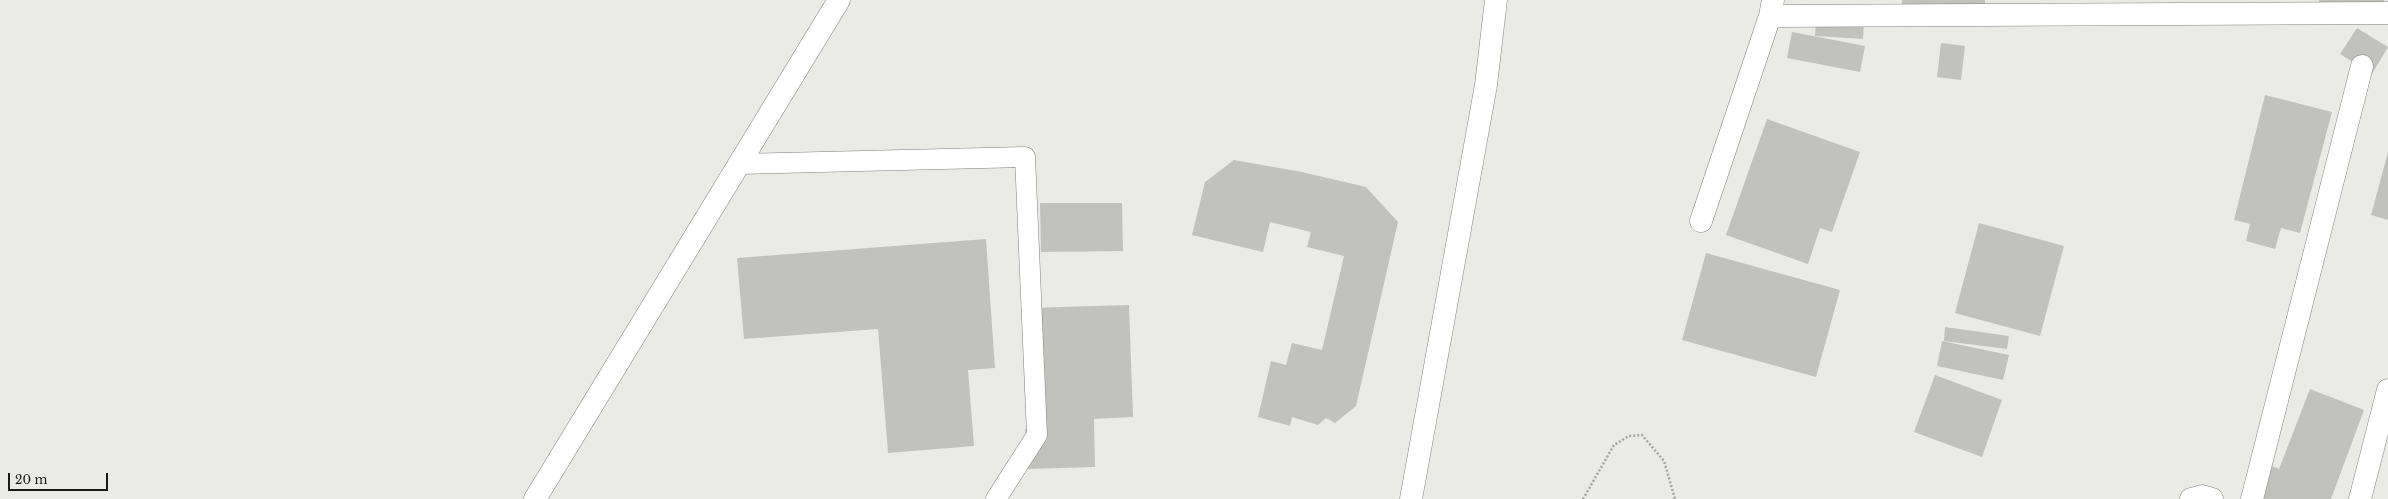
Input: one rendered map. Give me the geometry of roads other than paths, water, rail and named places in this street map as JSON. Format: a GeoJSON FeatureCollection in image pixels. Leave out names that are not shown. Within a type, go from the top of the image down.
{"type":"FeatureCollection","features":[{"type":"Feature","properties":{"kind":"street"},"geometry":{"type":"LineString","coordinates":[[535,499],[839,0]]}},
{"type":"Feature","properties":{"kind":"street"},"geometry":{"type":"LineString","coordinates":[[1411,499],[1486,85],[1496,0]]}},
{"type":"Feature","properties":{"kind":"street"},"geometry":{"type":"LineString","coordinates":[[1701,221],[1771,8],[2388,13]]}},
{"type":"Feature","properties":{"kind":"street"},"geometry":{"type":"LineString","coordinates":[[2252,499],[2362,66]]}},
{"type":"Feature","properties":{"kind":"street"},"geometry":{"type":"LineString","coordinates":[[2360,499],[2388,390]]}},
{"type":"Feature","properties":{"kind":"street"},"geometry":{"type":"LineString","coordinates":[[2191,499],[2202,496],[2212,499]]}},
{"type":"Feature","properties":{"kind":"lane"},"geometry":{"type":"LineString","coordinates":[[739,164],[1025,157],[1037,435],[996,499]]}}]}
